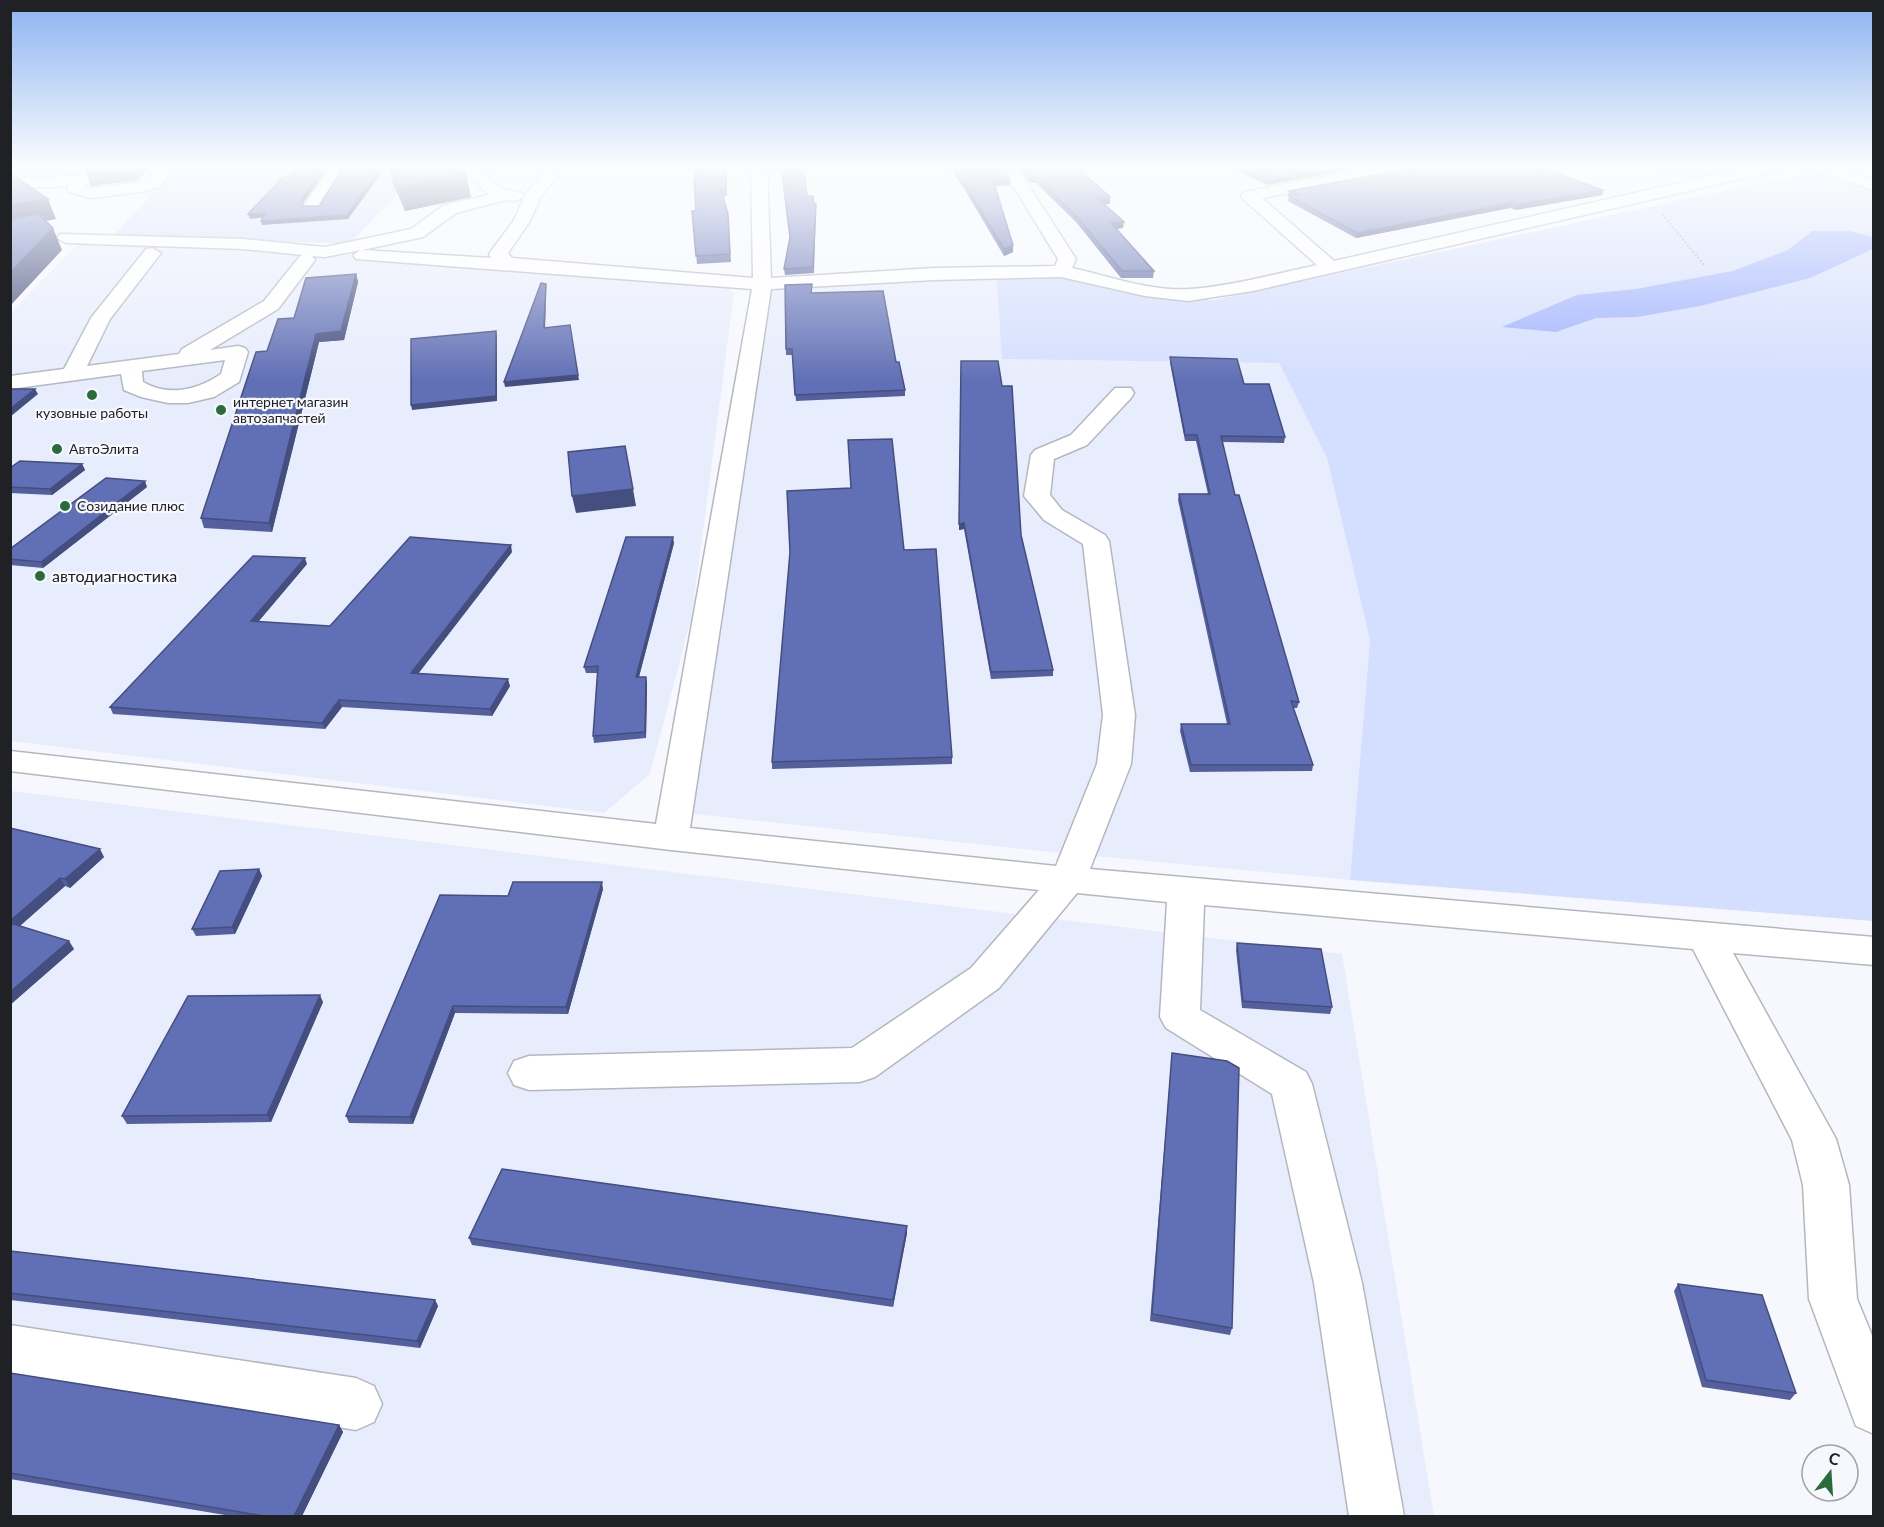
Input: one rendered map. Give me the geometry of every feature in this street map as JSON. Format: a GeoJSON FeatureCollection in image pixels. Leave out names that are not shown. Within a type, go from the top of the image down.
{"type":"FeatureCollection","features":[{"type":"Feature","properties":{"kind":"street"},"geometry":{"type":"LineString","coordinates":[[43,242],[52,237]]}},
{"type":"Feature","properties":{"kind":"street"},"geometry":{"type":"LineString","coordinates":[[131,237],[243,244],[465,263],[507,263],[762,284],[934,274],[1061,271],[1145,290],[1188,295],[1252,285],[1461,237]]}},
{"type":"Feature","properties":{"kind":"street"},"geometry":{"type":"LineString","coordinates":[[326,252],[397,237]]}},
{"type":"Feature","properties":{"kind":"street"},"geometry":{"type":"LineString","coordinates":[[507,263],[498,254],[510,237]]}},
{"type":"Feature","properties":{"kind":"street"},"geometry":{"type":"LineString","coordinates":[[671,838],[762,284],[761,237]]}},
{"type":"Feature","properties":{"kind":"street"},"geometry":{"type":"LineString","coordinates":[[1053,237],[1067,259],[1061,271]]}},
{"type":"Feature","properties":{"kind":"street"},"geometry":{"type":"LineString","coordinates":[[1297,237],[1330,267]]}},
{"type":"Feature","properties":{"kind":"street"},"geometry":{"type":"LineString","coordinates":[[72,375],[101,318],[152,253]]}},
{"type":"Feature","properties":{"kind":"street"},"geometry":{"type":"LineString","coordinates":[[174,361],[271,305],[306,261]]}},
{"type":"Feature","properties":{"kind":"street"},"geometry":{"type":"LineString","coordinates":[[10,382],[238,352],[231,377],[206,392],[165,397],[142,392],[132,385],[131,367]]}},
{"type":"Feature","properties":{"kind":"street"},"geometry":{"type":"LineString","coordinates":[[529,1073],[860,1065],[985,978],[1068,880],[1114,764],[1119,716],[1096,541],[1053,516],[1037,496],[1043,454],[1079,440],[1123,393]]}},
{"type":"Feature","properties":{"kind":"street"},"geometry":{"type":"LineString","coordinates":[[10,761],[671,838],[1068,880],[1874,951]]}},
{"type":"Feature","properties":{"kind":"street"},"geometry":{"type":"LineString","coordinates":[[1186,891],[1180,1017],[1291,1084],[1338,1283],[1376,1516]]}},
{"type":"Feature","properties":{"kind":"street"},"geometry":{"type":"LineString","coordinates":[[1706,938],[1815,1139],[1826,1185],[1833,1299],[1874,1408]]}},
{"type":"Feature","properties":{"kind":"street"},"geometry":{"type":"LineString","coordinates":[[10,1349],[356,1404]]}},
{"type":"Feature","properties":{"kind":"path"},"geometry":{"type":"LineString","coordinates":[[1680,237],[1705,266]]}},
{"type":"Feature","properties":{"kind":"shaded area"},"geometry":{"type":"Polygon","coordinates":[[[191,237],[356,237],[349,244],[191,237]]]}},
{"type":"Feature","properties":{"kind":"shaded area"},"geometry":{"type":"Polygon","coordinates":[[[1507,237],[1873,237],[1873,921],[1350,880],[1370,640],[1327,458],[1279,363],[1002,359],[996,273],[1074,274],[1137,293],[1214,300],[1507,237]]]}},
{"type":"Feature","properties":{"kind":"shaded area"},"geometry":{"type":"Polygon","coordinates":[[[83,239],[171,241],[725,284],[734,293],[692,615],[650,774],[604,813],[11,741],[11,312],[83,239]]]}},
{"type":"Feature","properties":{"kind":"shaded area"},"geometry":{"type":"Polygon","coordinates":[[[996,273],[1002,359],[1279,363],[1327,458],[1370,640],[1350,880],[1041,851],[685,813],[766,282],[996,273]]]}},
{"type":"Feature","properties":{"kind":"shaded area"},"geometry":{"type":"Polygon","coordinates":[[[11,791],[1342,954],[1434,1516],[11,1516],[11,791]]]}},
{"type":"Feature","properties":{"kind":"water"},"geometry":{"type":"Polygon","coordinates":[[[1804,237],[1873,237],[1873,249],[1810,278],[1700,306],[1637,317],[1596,318],[1556,332],[1502,327],[1577,295],[1636,289],[1733,271],[1788,250],[1804,237]]]}},
{"type":"Feature","properties":{"kind":"building"},"geometry":{"type":"Polygon","coordinates":[[[10,237],[44,237],[10,273],[10,237]]]}},
{"type":"Feature","properties":{"kind":"building"},"geometry":{"type":"Polygon","coordinates":[[[694,237],[729,237],[730,254],[696,256],[694,237]]]}},
{"type":"Feature","properties":{"kind":"building"},"geometry":{"type":"Polygon","coordinates":[[[790,237],[814,237],[813,267],[784,269],[790,237]]]}},
{"type":"Feature","properties":{"kind":"building"},"geometry":{"type":"Polygon","coordinates":[[[997,237],[1011,237],[1013,245],[1004,249],[997,237]]]}},
{"type":"Feature","properties":{"kind":"building"},"geometry":{"type":"Polygon","coordinates":[[[1094,237],[1124,237],[1154,271],[1122,271],[1094,237]]]}},
{"type":"Feature","properties":{"kind":"building"},"geometry":{"type":"Polygon","coordinates":[[[356,274],[341,331],[316,334],[269,523],[201,518],[256,352],[267,351],[278,319],[294,318],[306,278],[356,274]]]}},
{"type":"Feature","properties":{"kind":"building"},"geometry":{"type":"Polygon","coordinates":[[[541,283],[546,284],[544,328],[570,325],[578,375],[504,382],[541,283]]]}},
{"type":"Feature","properties":{"kind":"building"},"geometry":{"type":"Polygon","coordinates":[[[812,284],[811,293],[883,291],[896,362],[899,362],[905,390],[795,395],[792,349],[786,349],[785,285],[812,284]]]}},
{"type":"Feature","properties":{"kind":"building"},"geometry":{"type":"Polygon","coordinates":[[[496,331],[496,396],[411,405],[411,339],[496,331]]]}},
{"type":"Feature","properties":{"kind":"building"},"geometry":{"type":"Polygon","coordinates":[[[1170,357],[1237,359],[1244,384],[1269,384],[1285,437],[1221,436],[1235,495],[1239,495],[1299,702],[1291,701],[1313,765],[1191,765],[1181,724],[1230,724],[1179,494],[1210,494],[1197,435],[1185,435],[1170,357]]]}},
{"type":"Feature","properties":{"kind":"building"},"geometry":{"type":"Polygon","coordinates":[[[961,361],[998,361],[1002,386],[1012,386],[1021,535],[1053,670],[991,672],[964,523],[959,524],[961,361]]]}},
{"type":"Feature","properties":{"kind":"building"},"geometry":{"type":"Polygon","coordinates":[[[10,389],[35,389],[10,409],[10,389]]]}},
{"type":"Feature","properties":{"kind":"building"},"geometry":{"type":"Polygon","coordinates":[[[892,439],[904,550],[936,549],[952,757],[772,762],[790,552],[787,491],[851,488],[848,440],[892,439]]]}},
{"type":"Feature","properties":{"kind":"building"},"geometry":{"type":"Polygon","coordinates":[[[625,446],[633,489],[572,496],[568,452],[625,446]]]}},
{"type":"Feature","properties":{"kind":"building"},"geometry":{"type":"Polygon","coordinates":[[[20,461],[82,464],[50,489],[10,487],[10,468],[20,461]]]}},
{"type":"Feature","properties":{"kind":"building"},"geometry":{"type":"Polygon","coordinates":[[[106,478],[145,481],[41,562],[10,559],[10,549],[106,478]]]}},
{"type":"Feature","properties":{"kind":"building"},"geometry":{"type":"Polygon","coordinates":[[[410,537],[511,545],[411,673],[508,679],[490,709],[339,700],[322,723],[110,707],[253,556],[305,558],[251,621],[330,626],[410,537]]]}},
{"type":"Feature","properties":{"kind":"building"},"geometry":{"type":"Polygon","coordinates":[[[626,537],[673,537],[636,677],[646,677],[645,732],[593,736],[598,666],[584,667],[626,537]]]}},
{"type":"Feature","properties":{"kind":"building"},"geometry":{"type":"Polygon","coordinates":[[[10,828],[100,849],[65,879],[60,878],[10,921],[10,828]]]}},
{"type":"Feature","properties":{"kind":"building"},"geometry":{"type":"Polygon","coordinates":[[[259,869],[232,927],[192,929],[220,871],[259,869]]]}},
{"type":"Feature","properties":{"kind":"building"},"geometry":{"type":"Polygon","coordinates":[[[513,882],[602,882],[566,1007],[453,1006],[410,1117],[346,1116],[440,895],[508,896],[513,882]]]}},
{"type":"Feature","properties":{"kind":"building"},"geometry":{"type":"Polygon","coordinates":[[[10,923],[69,941],[10,992],[10,923]]]}},
{"type":"Feature","properties":{"kind":"building"},"geometry":{"type":"Polygon","coordinates":[[[1237,943],[1321,949],[1332,1007],[1243,1001],[1237,943]]]}},
{"type":"Feature","properties":{"kind":"building"},"geometry":{"type":"Polygon","coordinates":[[[320,995],[267,1115],[122,1116],[188,996],[320,995]]]}},
{"type":"Feature","properties":{"kind":"building"},"geometry":{"type":"Polygon","coordinates":[[[1172,1053],[1227,1061],[1239,1068],[1232,1328],[1152,1314],[1172,1053]]]}},
{"type":"Feature","properties":{"kind":"building"},"geometry":{"type":"Polygon","coordinates":[[[502,1169],[907,1226],[893,1300],[469,1238],[502,1169]]]}},
{"type":"Feature","properties":{"kind":"building"},"geometry":{"type":"Polygon","coordinates":[[[10,1251],[435,1300],[417,1341],[10,1293],[10,1251]]]}},
{"type":"Feature","properties":{"kind":"building"},"geometry":{"type":"Polygon","coordinates":[[[1678,1284],[1762,1295],[1796,1393],[1706,1380],[1678,1284]]]}},
{"type":"Feature","properties":{"kind":"building"},"geometry":{"type":"Polygon","coordinates":[[[10,1373],[339,1425],[294,1516],[264,1516],[10,1473],[10,1373]]]}},
{"type":"Feature","properties":{"kind":"place","name":"кузовные работы"},"geometry":{"type":"Point","coordinates":[92,395]}},
{"type":"Feature","properties":{"kind":"place","name":"интернет магазин автозапчастей"},"geometry":{"type":"Point","coordinates":[221,410]}},
{"type":"Feature","properties":{"kind":"place","name":"АвтоЭлита"},"geometry":{"type":"Point","coordinates":[57,449]}},
{"type":"Feature","properties":{"kind":"place","name":"Созидание плюс"},"geometry":{"type":"Point","coordinates":[65,506]}},
{"type":"Feature","properties":{"kind":"place","name":"автодиагностика"},"geometry":{"type":"Point","coordinates":[40,576]}}]}
